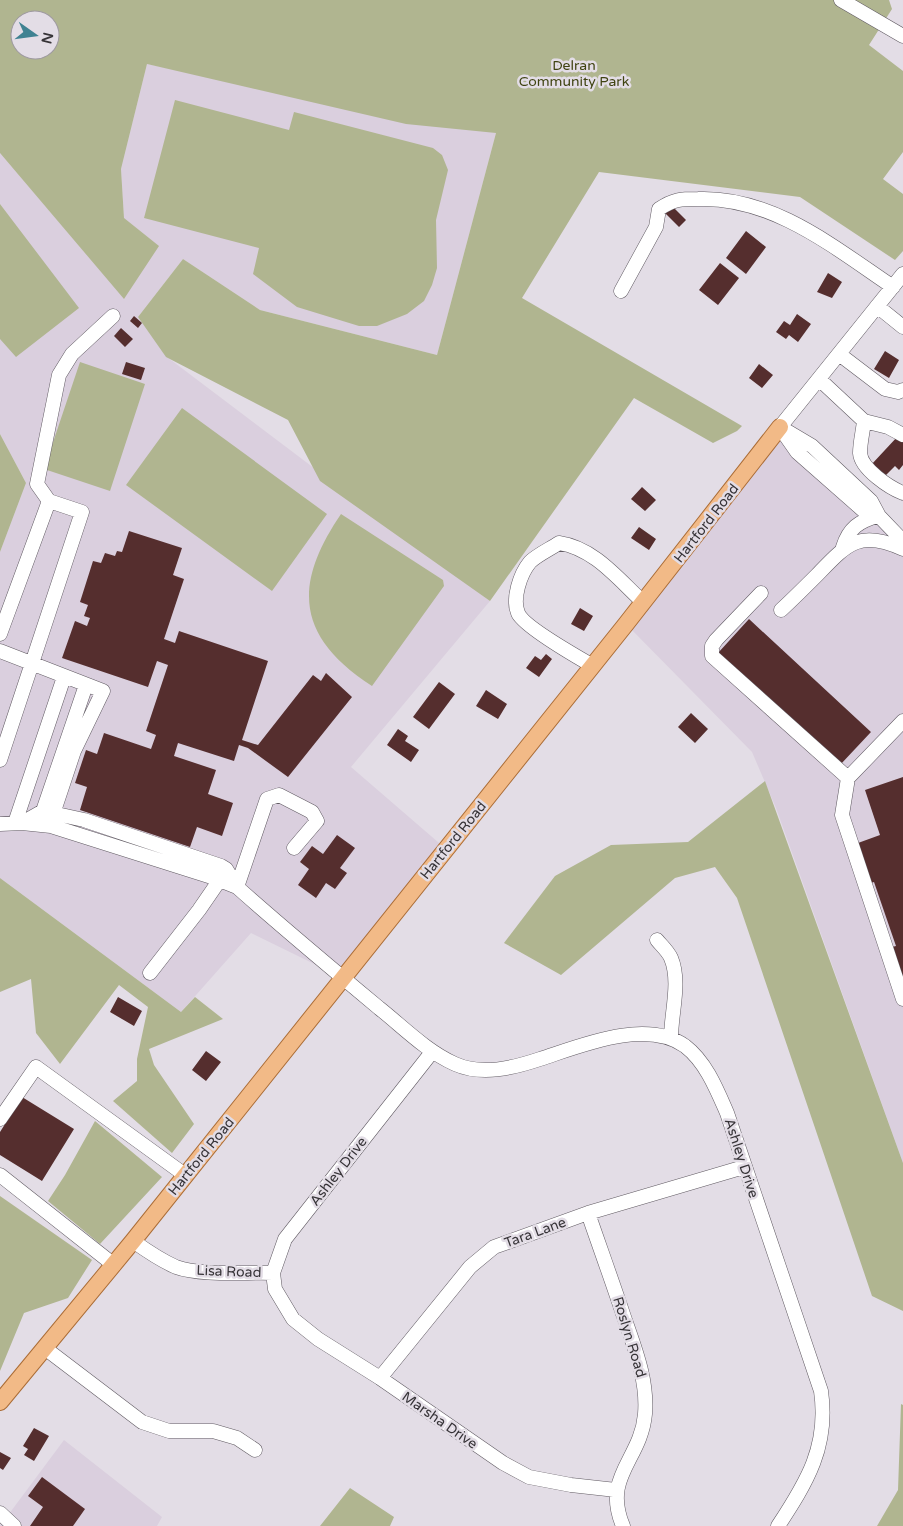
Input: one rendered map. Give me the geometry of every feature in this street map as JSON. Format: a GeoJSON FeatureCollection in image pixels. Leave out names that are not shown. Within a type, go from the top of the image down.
{"type":"FeatureCollection","features":[{"type":"Feature","properties":{"kind":"main road","name":"Hartford Road"},"geometry":{"type":"LineString","coordinates":[[0,1402],[133,1241],[593,666],[780,427]]}},
{"type":"Feature","properties":{"kind":"street"},"geometry":{"type":"LineString","coordinates":[[841,0],[903,36]]}},
{"type":"Feature","properties":{"kind":"street"},"geometry":{"type":"LineString","coordinates":[[620,290],[656,227],[659,209],[673,200],[713,198],[756,206],[814,233],[893,287]]}},
{"type":"Feature","properties":{"kind":"street","name":"Hartford Road"},"geometry":{"type":"LineString","coordinates":[[780,427],[903,274]]}},
{"type":"Feature","properties":{"kind":"street"},"geometry":{"type":"LineString","coordinates":[[877,306],[903,327]]}},
{"type":"Feature","properties":{"kind":"street"},"geometry":{"type":"LineString","coordinates":[[0,760],[33,665],[82,512],[49,501],[37,484],[60,375],[72,354],[113,316]]}},
{"type":"Feature","properties":{"kind":"street"},"geometry":{"type":"LineString","coordinates":[[839,354],[885,389],[898,392],[903,390]]}},
{"type":"Feature","properties":{"kind":"street"},"geometry":{"type":"LineString","coordinates":[[819,379],[864,421],[888,427],[903,435]]}},
{"type":"Feature","properties":{"kind":"street"},"geometry":{"type":"LineString","coordinates":[[864,421],[860,455],[865,465],[886,486],[903,493]]}},
{"type":"Feature","properties":{"kind":"street"},"geometry":{"type":"LineString","coordinates":[[780,427],[804,458],[864,511],[879,516],[903,542]]}},
{"type":"Feature","properties":{"kind":"street"},"geometry":{"type":"LineString","coordinates":[[0,634],[49,501]]}},
{"type":"Feature","properties":{"kind":"street"},"geometry":{"type":"LineString","coordinates":[[781,610],[843,547],[846,537],[860,521],[879,516]]}},
{"type":"Feature","properties":{"kind":"street"},"geometry":{"type":"LineString","coordinates":[[843,547],[866,540],[879,540],[903,549]]}},
{"type":"Feature","properties":{"kind":"street"},"geometry":{"type":"LineString","coordinates":[[593,666],[557,645],[518,615],[515,602],[520,583],[530,562],[559,543],[575,545],[589,552],[643,602]]}},
{"type":"Feature","properties":{"kind":"street"},"geometry":{"type":"LineString","coordinates":[[761,593],[716,640],[712,646],[712,656],[848,778]]}},
{"type":"Feature","properties":{"kind":"street"},"geometry":{"type":"LineString","coordinates":[[0,651],[86,685],[48,812]]}},
{"type":"Feature","properties":{"kind":"street"},"geometry":{"type":"LineString","coordinates":[[18,823],[64,677]]}},
{"type":"Feature","properties":{"kind":"street"},"geometry":{"type":"LineString","coordinates":[[902,723],[848,778],[842,815],[903,999]]}},
{"type":"Feature","properties":{"kind":"street"},"geometry":{"type":"LineString","coordinates":[[237,887],[267,799],[279,795],[312,812],[317,821],[294,848]]}},
{"type":"Feature","properties":{"kind":"street"},"geometry":{"type":"LineString","coordinates":[[18,823],[48,812],[84,820],[221,866],[226,869],[237,887]]}},
{"type":"Feature","properties":{"kind":"street"},"geometry":{"type":"LineString","coordinates":[[0,824],[18,823],[51,826],[237,887]]}},
{"type":"Feature","properties":{"kind":"street"},"geometry":{"type":"LineString","coordinates":[[150,973],[200,910],[219,881]]}},
{"type":"Feature","properties":{"kind":"street","name":"Ashley Drive"},"geometry":{"type":"LineString","coordinates":[[237,887],[342,978],[432,1052],[456,1064],[490,1071],[514,1068],[577,1046],[628,1034],[651,1033],[671,1038],[686,1046],[711,1077],[727,1113],[822,1391],[825,1416],[815,1462],[778,1526]]}},
{"type":"Feature","properties":{"kind":"street"},"geometry":{"type":"LineString","coordinates":[[656,940],[670,955],[676,980],[671,1017],[671,1038]]}},
{"type":"Feature","properties":{"kind":"street","name":"Ashley Drive"},"geometry":{"type":"LineString","coordinates":[[273,1273],[285,1239],[432,1052]]}},
{"type":"Feature","properties":{"kind":"street"},"geometry":{"type":"LineString","coordinates":[[0,1119],[36,1067],[185,1175]]}},
{"type":"Feature","properties":{"kind":"street","name":"Tara Lane"},"geometry":{"type":"LineString","coordinates":[[380,1378],[470,1267],[494,1246],[588,1213],[744,1167]]}},
{"type":"Feature","properties":{"kind":"street"},"geometry":{"type":"LineString","coordinates":[[0,1175],[114,1264]]}},
{"type":"Feature","properties":{"kind":"street","name":"Roslyn Road"},"geometry":{"type":"LineString","coordinates":[[588,1213],[644,1383],[645,1414],[642,1430],[616,1490]]}},
{"type":"Feature","properties":{"kind":"street","name":"Lisa Road"},"geometry":{"type":"LineString","coordinates":[[133,1241],[154,1256],[178,1267],[194,1271],[273,1273]]}},
{"type":"Feature","properties":{"kind":"street","name":"Marsha Drive"},"geometry":{"type":"LineString","coordinates":[[273,1273],[274,1289],[292,1319],[503,1463],[529,1477],[571,1485],[616,1490]]}},
{"type":"Feature","properties":{"kind":"street"},"geometry":{"type":"LineString","coordinates":[[46,1348],[142,1422],[169,1431],[213,1431],[236,1438],[255,1450]]}},
{"type":"Feature","properties":{"kind":"street"},"geometry":{"type":"LineString","coordinates":[[616,1490],[618,1512],[623,1526]]}},
{"type":"Feature","properties":{"kind":"street"},"geometry":{"type":"LineString","coordinates":[[0,1513],[14,1526]]}},
{"type":"Feature","properties":{"kind":"shaded area"},"geometry":{"type":"Polygon","coordinates":[[[147,64],[496,133],[437,355],[260,310],[183,259],[138,317],[167,357],[490,601],[351,767],[446,849],[343,978],[251,933],[181,1012],[0,878],[0,552],[26,483],[0,434],[0,153],[124,298],[124,218],[121,169],[147,64]]]}},
{"type":"Feature","properties":{"kind":"shaded area"},"geometry":{"type":"Polygon","coordinates":[[[780,427],[903,541],[903,1163],[776,808],[752,752],[626,624],[780,427]]]}},
{"type":"Feature","properties":{"kind":"shaded area"},"geometry":{"type":"Polygon","coordinates":[[[64,1440],[162,1517],[157,1526],[0,1526],[64,1440]]]}},
{"type":"Feature","properties":{"kind":"green space","name":"Delran Community Park"},"geometry":{"type":"Polygon","coordinates":[[[0,0],[889,0],[892,9],[869,45],[903,71],[903,152],[883,179],[903,194],[903,251],[895,260],[800,197],[599,172],[522,298],[742,426],[737,431],[713,443],[634,398],[490,601],[320,481],[288,420],[166,357],[138,317],[183,259],[260,310],[437,355],[496,133],[406,124],[147,64],[121,169],[124,218],[159,246],[124,299],[0,153],[0,0]]]}},
{"type":"Feature","properties":{"kind":"green space"},"geometry":{"type":"Polygon","coordinates":[[[175,100],[289,130],[294,112],[433,148],[442,155],[448,170],[436,220],[437,268],[432,285],[424,301],[407,314],[377,326],[359,326],[297,307],[253,274],[259,248],[144,218],[175,100]]]}},
{"type":"Feature","properties":{"kind":"green space"},"geometry":{"type":"Polygon","coordinates":[[[0,204],[79,308],[16,357],[0,339],[0,204]]]}},
{"type":"Feature","properties":{"kind":"green space"},"geometry":{"type":"Polygon","coordinates":[[[80,362],[145,384],[110,491],[44,469],[80,362]]]}},
{"type":"Feature","properties":{"kind":"green space"},"geometry":{"type":"Polygon","coordinates":[[[182,408],[327,514],[272,591],[126,485],[182,408]]]}},
{"type":"Feature","properties":{"kind":"green space"},"geometry":{"type":"Polygon","coordinates":[[[0,434],[26,483],[0,552],[0,434]]]}},
{"type":"Feature","properties":{"kind":"green space"},"geometry":{"type":"Polygon","coordinates":[[[341,514],[443,580],[444,586],[372,686],[347,667],[329,649],[316,629],[310,609],[310,587],[315,564],[325,540],[341,514]]]}},
{"type":"Feature","properties":{"kind":"green space"},"geometry":{"type":"Polygon","coordinates":[[[765,781],[903,1163],[903,1311],[872,1296],[737,898],[715,867],[675,878],[561,975],[504,943],[555,876],[611,845],[688,842],[765,781]]]}},
{"type":"Feature","properties":{"kind":"green space"},"geometry":{"type":"Polygon","coordinates":[[[0,878],[181,1012],[195,997],[223,1019],[149,1049],[154,1065],[194,1124],[172,1153],[113,1101],[137,1081],[137,1059],[148,1007],[119,985],[60,1064],[36,1033],[31,979],[0,992],[0,878]]]}},
{"type":"Feature","properties":{"kind":"green space"},"geometry":{"type":"Polygon","coordinates":[[[95,1121],[162,1177],[100,1244],[48,1201],[95,1121]]]}},
{"type":"Feature","properties":{"kind":"green space"},"geometry":{"type":"Polygon","coordinates":[[[0,1196],[92,1260],[68,1298],[24,1313],[0,1371],[0,1196]]]}},
{"type":"Feature","properties":{"kind":"green space"},"geometry":{"type":"Polygon","coordinates":[[[901,1404],[903,1405],[903,1526],[877,1526],[898,1490],[901,1404]]]}},
{"type":"Feature","properties":{"kind":"green space"},"geometry":{"type":"Polygon","coordinates":[[[350,1488],[394,1517],[390,1526],[320,1526],[350,1488]]]}},
{"type":"Feature","properties":{"kind":"building"},"geometry":{"type":"Polygon","coordinates":[[[670,204],[686,220],[679,227],[663,211],[670,204]]]}},
{"type":"Feature","properties":{"kind":"building"},"geometry":{"type":"Polygon","coordinates":[[[746,231],[766,247],[746,274],[726,258],[746,231]]]}},
{"type":"Feature","properties":{"kind":"building"},"geometry":{"type":"Polygon","coordinates":[[[720,263],[739,278],[718,305],[699,290],[720,263]]]}},
{"type":"Feature","properties":{"kind":"building"},"geometry":{"type":"Polygon","coordinates":[[[828,273],[842,282],[832,298],[817,292],[828,273]]]}},
{"type":"Feature","properties":{"kind":"building"},"geometry":{"type":"Polygon","coordinates":[[[797,314],[811,324],[798,342],[789,335],[786,339],[776,332],[784,321],[790,325],[797,314]]]}},
{"type":"Feature","properties":{"kind":"building"},"geometry":{"type":"Polygon","coordinates":[[[134,316],[142,323],[138,328],[130,321],[134,316]]]}},
{"type":"Feature","properties":{"kind":"building"},"geometry":{"type":"Polygon","coordinates":[[[121,328],[133,339],[125,347],[114,336],[121,328]]]}},
{"type":"Feature","properties":{"kind":"building"},"geometry":{"type":"Polygon","coordinates":[[[885,351],[899,360],[889,378],[874,369],[885,351]]]}},
{"type":"Feature","properties":{"kind":"building"},"geometry":{"type":"Polygon","coordinates":[[[126,362],[145,368],[141,380],[122,374],[126,362]]]}},
{"type":"Feature","properties":{"kind":"building"},"geometry":{"type":"Polygon","coordinates":[[[759,364],[773,375],[762,388],[749,378],[759,364]]]}},
{"type":"Feature","properties":{"kind":"building"},"geometry":{"type":"Polygon","coordinates":[[[898,436],[903,441],[903,465],[899,470],[895,466],[884,477],[871,465],[898,436]]]}},
{"type":"Feature","properties":{"kind":"building"},"geometry":{"type":"Polygon","coordinates":[[[642,487],[656,500],[645,511],[631,499],[642,487]]]}},
{"type":"Feature","properties":{"kind":"building"},"geometry":{"type":"Polygon","coordinates":[[[639,527],[656,539],[649,550],[631,538],[639,527]]]}},
{"type":"Feature","properties":{"kind":"building"},"geometry":{"type":"Polygon","coordinates":[[[129,531],[182,548],[173,575],[184,579],[164,639],[175,643],[179,631],[268,661],[242,740],[258,745],[313,675],[321,681],[326,673],[352,697],[288,777],[248,748],[239,745],[234,761],[178,743],[174,756],[216,770],[208,794],[233,803],[222,836],[197,827],[190,847],[80,810],[87,787],[75,783],[86,750],[97,754],[104,733],[151,749],[156,735],[146,731],[168,665],[157,661],[148,687],[62,658],[75,621],[87,626],[90,618],[84,616],[88,605],[80,602],[93,561],[101,563],[105,553],[115,556],[117,551],[122,552],[129,531]]]}},
{"type":"Feature","properties":{"kind":"building"},"geometry":{"type":"Polygon","coordinates":[[[580,608],[593,616],[584,631],[571,624],[580,608]]]}},
{"type":"Feature","properties":{"kind":"building"},"geometry":{"type":"Polygon","coordinates":[[[749,619],[871,732],[840,765],[718,653],[749,619]]]}},
{"type":"Feature","properties":{"kind":"building"},"geometry":{"type":"Polygon","coordinates":[[[546,654],[552,659],[539,677],[526,668],[535,656],[541,660],[546,654]]]}},
{"type":"Feature","properties":{"kind":"building"},"geometry":{"type":"Polygon","coordinates":[[[439,682],[455,694],[429,729],[413,717],[439,682]]]}},
{"type":"Feature","properties":{"kind":"building"},"geometry":{"type":"Polygon","coordinates":[[[486,690],[507,704],[498,719],[476,706],[486,690]]]}},
{"type":"Feature","properties":{"kind":"building"},"geometry":{"type":"Polygon","coordinates":[[[691,713],[708,729],[695,743],[678,727],[691,713]]]}},
{"type":"Feature","properties":{"kind":"building"},"geometry":{"type":"Polygon","coordinates":[[[398,729],[408,736],[405,741],[419,750],[411,762],[387,745],[398,729]]]}},
{"type":"Feature","properties":{"kind":"building"},"geometry":{"type":"Polygon","coordinates":[[[903,777],[903,979],[892,947],[896,946],[874,882],[871,883],[858,843],[880,835],[865,790],[903,777]]]}},
{"type":"Feature","properties":{"kind":"building"},"geometry":{"type":"Polygon","coordinates":[[[337,835],[355,848],[340,868],[347,873],[335,889],[326,883],[316,898],[298,885],[309,869],[300,862],[312,846],[323,854],[337,835]]]}},
{"type":"Feature","properties":{"kind":"building"},"geometry":{"type":"Polygon","coordinates":[[[118,997],[142,1011],[134,1026],[110,1012],[118,997]]]}},
{"type":"Feature","properties":{"kind":"building"},"geometry":{"type":"Polygon","coordinates":[[[206,1051],[221,1062],[206,1081],[192,1070],[206,1051]]]}},
{"type":"Feature","properties":{"kind":"building"},"geometry":{"type":"Polygon","coordinates":[[[22,1097],[74,1129],[42,1181],[0,1155],[0,1132],[22,1097]]]}},
{"type":"Feature","properties":{"kind":"building"},"geometry":{"type":"Polygon","coordinates":[[[34,1428],[49,1436],[34,1461],[24,1455],[28,1449],[23,1446],[34,1428]]]}},
{"type":"Feature","properties":{"kind":"building"},"geometry":{"type":"Polygon","coordinates":[[[0,1452],[11,1458],[3,1470],[0,1468],[0,1452]]]}},
{"type":"Feature","properties":{"kind":"building"},"geometry":{"type":"Polygon","coordinates":[[[42,1477],[85,1509],[73,1526],[30,1526],[43,1507],[28,1496],[42,1477]]]}}]}
